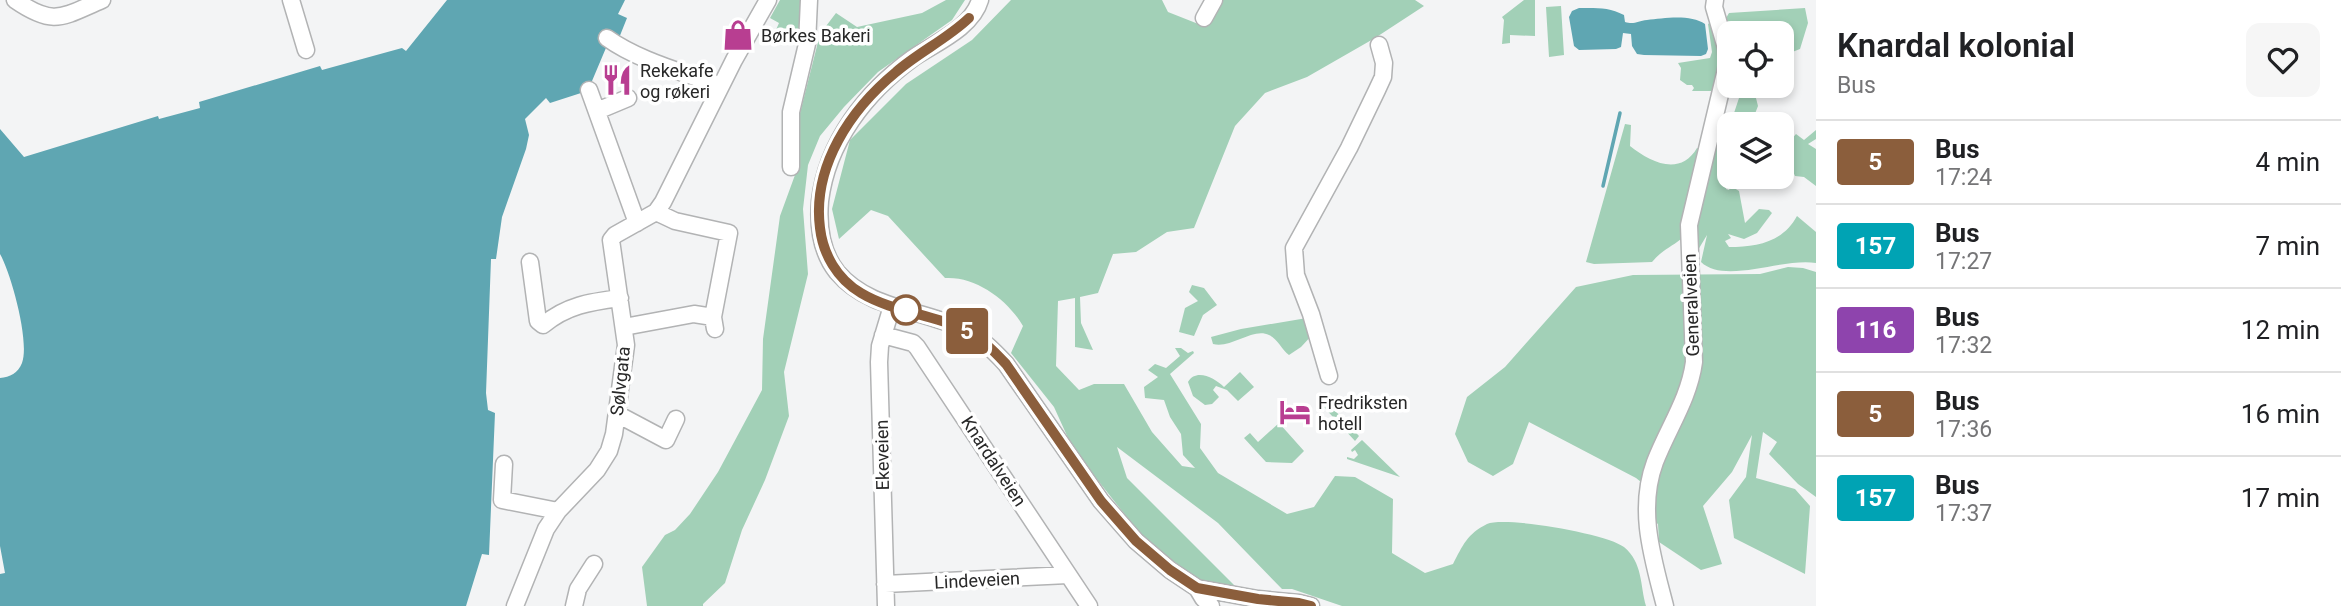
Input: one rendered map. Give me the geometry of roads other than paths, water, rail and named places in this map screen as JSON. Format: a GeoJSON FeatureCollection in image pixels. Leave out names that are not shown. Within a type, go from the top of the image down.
{"type":"FeatureCollection","features":[{"type":"Feature","properties":{"kind":"street"},"geometry":{"type":"LineString","coordinates":[[15,0],[30,10],[55,18],[102,0]]}},
{"type":"Feature","properties":{"kind":"street"},"geometry":{"type":"LineString","coordinates":[[291,0],[306,50]]}},
{"type":"Feature","properties":{"kind":"street"},"geometry":{"type":"LineString","coordinates":[[589,90],[637,223],[656,212],[720,86],[768,0]]}},
{"type":"Feature","properties":{"kind":"street"},"geometry":{"type":"LineString","coordinates":[[791,167],[791,112],[807,44],[809,0]]}},
{"type":"Feature","properties":{"kind":"street"},"geometry":{"type":"LineString","coordinates":[[980,0],[969,18],[895,72],[851,120],[826,167],[820,223],[827,256],[837,272],[860,293],[891,306],[962,328],[990,347],[1006,364],[1076,467],[1122,527],[1170,570],[1197,588],[1311,606]]}},
{"type":"Feature","properties":{"kind":"street"},"geometry":{"type":"LineString","coordinates":[[1204,18],[1213,0]]}},
{"type":"Feature","properties":{"kind":"street","name":"Generalveien"},"geometry":{"type":"LineString","coordinates":[[1665,606],[1647,537],[1648,489],[1654,465],[1685,401],[1694,362],[1689,225],[1727,65],[1726,48],[1714,7],[1715,0]]}},
{"type":"Feature","properties":{"kind":"street"},"geometry":{"type":"LineString","coordinates":[[607,37],[636,54],[720,86]]}},
{"type":"Feature","properties":{"kind":"street"},"geometry":{"type":"LineString","coordinates":[[1329,376],[1311,314],[1296,275],[1294,248],[1349,148],[1383,77],[1384,63],[1379,45]]}},
{"type":"Feature","properties":{"kind":"street"},"geometry":{"type":"LineString","coordinates":[[597,111],[628,98]]}},
{"type":"Feature","properties":{"kind":"street"},"geometry":{"type":"LineString","coordinates":[[624,327],[694,314],[714,323],[729,233],[675,221],[656,212]]}},
{"type":"Feature","properties":{"kind":"street","name":"Sølvgata"},"geometry":{"type":"LineString","coordinates":[[558,511],[609,451],[626,345],[611,240],[637,223]]}},
{"type":"Feature","properties":{"kind":"street"},"geometry":{"type":"LineString","coordinates":[[530,262],[538,321],[543,325],[567,308],[620,298]]}},
{"type":"Feature","properties":{"kind":"street","name":"Ekeveien"},"geometry":{"type":"LineString","coordinates":[[886,606],[879,362],[891,306]]}},
{"type":"Feature","properties":{"kind":"street","name":"Knardalveien"},"geometry":{"type":"LineString","coordinates":[[883,335],[913,343],[922,353],[1089,606]]}},
{"type":"Feature","properties":{"kind":"street"},"geometry":{"type":"LineString","coordinates":[[617,414],[666,440],[676,419]]}},
{"type":"Feature","properties":{"kind":"street"},"geometry":{"type":"LineString","coordinates":[[503,464],[502,500],[558,511],[541,540],[515,606]]}},
{"type":"Feature","properties":{"kind":"street"},"geometry":{"type":"LineString","coordinates":[[574,606],[578,589],[594,564]]}},
{"type":"Feature","properties":{"kind":"street","name":"Lindeveien"},"geometry":{"type":"LineString","coordinates":[[885,584],[1068,575]]}},
{"type":"Feature","properties":{"kind":"street"},"geometry":{"type":"LineString","coordinates":[[1197,588],[1211,606]]}},
{"type":"Feature","properties":{"kind":"water"},"geometry":{"type":"Polygon","coordinates":[[[447,0],[625,0],[618,14],[627,18],[619,38],[611,36],[592,81],[581,93],[550,103],[546,98],[525,119],[529,135],[526,149],[502,217],[496,259],[491,259],[486,393],[488,410],[495,413],[489,555],[482,554],[466,606],[0,606],[0,574],[5,573],[0,546],[0,378],[16,372],[24,353],[18,308],[0,254],[0,129],[24,157],[158,116],[159,119],[200,108],[199,102],[320,66],[322,70],[402,48],[406,51],[447,0]]]}},
{"type":"Feature","properties":{"kind":"water"},"geometry":{"type":"Polygon","coordinates":[[[1579,8],[1613,11],[1624,15],[1625,22],[1628,23],[1661,18],[1699,21],[1705,24],[1708,49],[1706,54],[1701,56],[1637,54],[1632,46],[1631,34],[1623,33],[1621,47],[1616,49],[1579,50],[1574,46],[1569,17],[1572,11],[1579,8]]]}},
{"type":"Feature","properties":{"kind":"waterway"},"geometry":{"type":"LineString","coordinates":[[1603,186],[1620,113]]}},
{"type":"Feature","properties":{"kind":"place","name":"Børkes Bakeri"},"geometry":{"type":"Point","coordinates":[738,35]}},
{"type":"Feature","properties":{"kind":"place","name":"Rekekafe og røkeri"},"geometry":{"type":"Point","coordinates":[617,80]}},
{"type":"Feature","properties":{"kind":"place","name":"Fredriksten hotell"},"geometry":{"type":"Point","coordinates":[1295,412]}}]}
